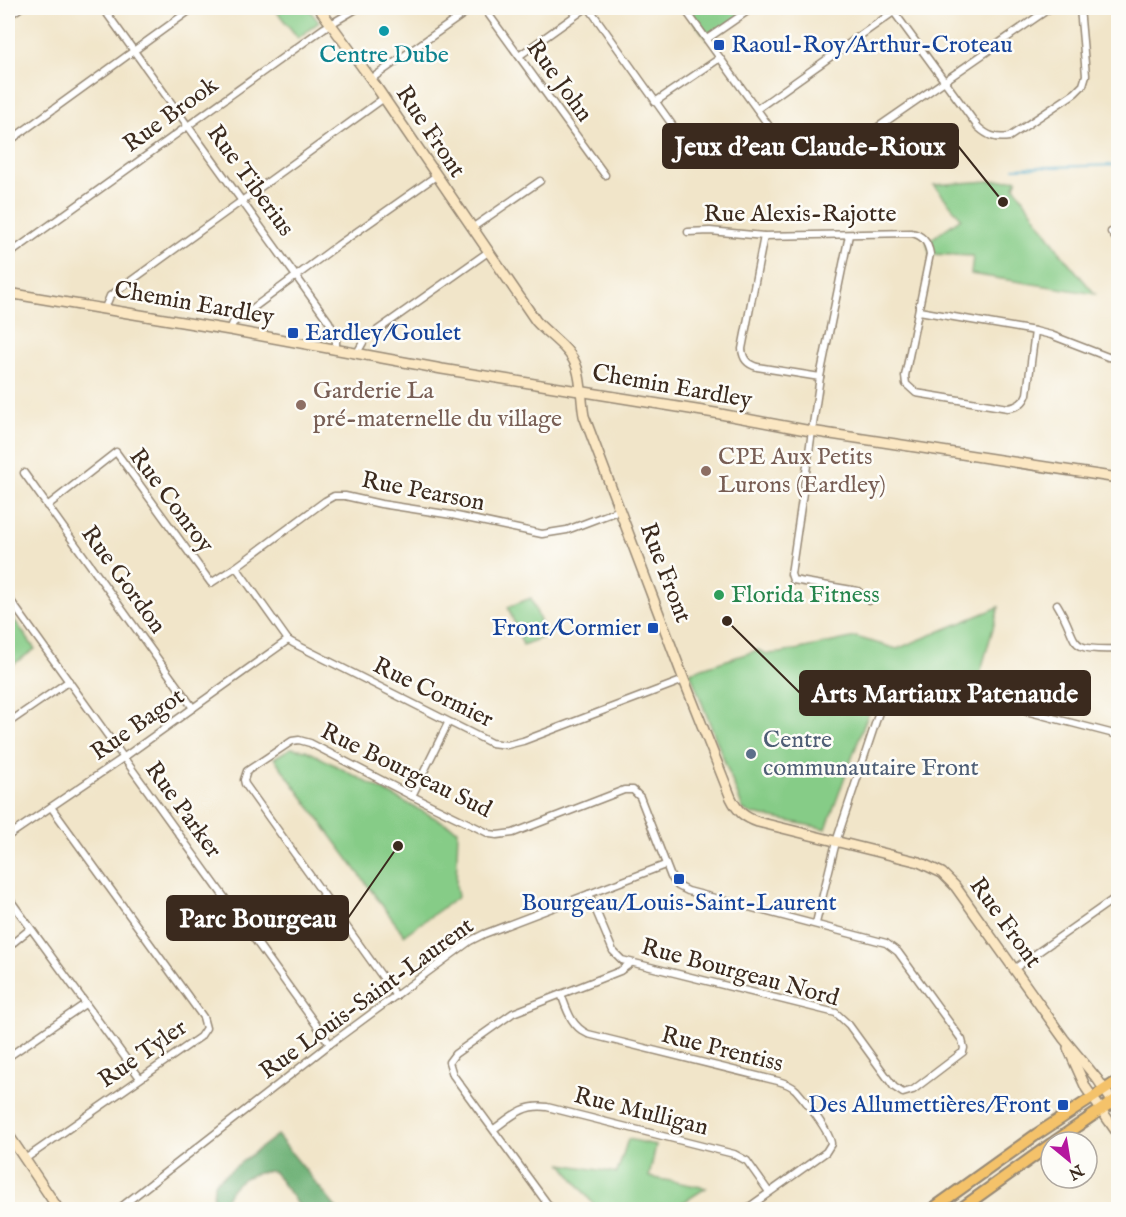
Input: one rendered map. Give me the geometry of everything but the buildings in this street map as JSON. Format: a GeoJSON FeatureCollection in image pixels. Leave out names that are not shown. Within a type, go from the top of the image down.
{"type":"FeatureCollection","features":[{"type":"Feature","properties":{"kind":"highway"},"geometry":{"type":"LineString","coordinates":[[931,1209],[1037,1134],[1119,1081]]}},
{"type":"Feature","properties":{"kind":"highway"},"geometry":{"type":"LineString","coordinates":[[1071,1130],[1100,1110],[1116,1103]]}},
{"type":"Feature","properties":{"kind":"highway"},"geometry":{"type":"LineString","coordinates":[[959,1209],[1039,1152]]}},
{"type":"Feature","properties":{"kind":"street"},"geometry":{"type":"LineString","coordinates":[[8,16],[20,8]]}},
{"type":"Feature","properties":{"kind":"street","name":"Rue Tiberius"},"geometry":{"type":"LineString","coordinates":[[103,8],[333,329],[336,336],[336,350]]}},
{"type":"Feature","properties":{"kind":"street"},"geometry":{"type":"LineString","coordinates":[[8,141],[193,8]]}},
{"type":"Feature","properties":{"kind":"street","name":"Rue Front"},"geometry":{"type":"LineString","coordinates":[[319,8],[371,79],[536,321],[571,355],[578,368],[584,416],[684,680],[738,811],[757,822],[919,862],[942,873],[955,886],[1064,1039],[1116,1103]]}},
{"type":"Feature","properties":{"kind":"street","name":"Rue Brook"},"geometry":{"type":"LineString","coordinates":[[8,255],[330,24],[358,8]]}},
{"type":"Feature","properties":{"kind":"street"},"geometry":{"type":"LineString","coordinates":[[371,79],[472,8]]}},
{"type":"Feature","properties":{"kind":"street","name":"Rue John"},"geometry":{"type":"LineString","coordinates":[[484,8],[605,176]]}},
{"type":"Feature","properties":{"kind":"street"},"geometry":{"type":"LineString","coordinates":[[519,56],[587,8],[688,147]]}},
{"type":"Feature","properties":{"kind":"street"},"geometry":{"type":"LineString","coordinates":[[684,8],[779,140],[790,147],[805,149],[846,144],[865,136],[1050,8]]}},
{"type":"Feature","properties":{"kind":"street"},"geometry":{"type":"LineString","coordinates":[[706,39],[752,8]]}},
{"type":"Feature","properties":{"kind":"street"},"geometry":{"type":"LineString","coordinates":[[757,109],[895,9],[978,127],[985,134],[999,138],[1009,137],[1075,93],[1083,85],[1086,75],[1080,8]]}},
{"type":"Feature","properties":{"kind":"street"},"geometry":{"type":"LineString","coordinates":[[655,102],[720,58]]}},
{"type":"Feature","properties":{"kind":"street"},"geometry":{"type":"LineString","coordinates":[[105,308],[110,296],[384,98]]}},
{"type":"Feature","properties":{"kind":"street"},"geometry":{"type":"LineString","coordinates":[[230,330],[233,323],[436,176]]}},
{"type":"Feature","properties":{"kind":"street"},"geometry":{"type":"LineString","coordinates":[[472,228],[540,181]]}},
{"type":"Feature","properties":{"kind":"street","name":"Rue Alexis-Rajotte"},"geometry":{"type":"LineString","coordinates":[[688,232],[710,231],[764,236],[911,233],[924,238],[929,246],[930,254],[905,376],[906,384],[916,393],[1008,408],[1018,406],[1025,400],[1027,394],[1035,331]]}},
{"type":"Feature","properties":{"kind":"street"},"geometry":{"type":"LineString","coordinates":[[1111,232],[1119,242]]}},
{"type":"Feature","properties":{"kind":"street"},"geometry":{"type":"LineString","coordinates":[[849,235],[820,377],[791,567],[793,580],[858,591],[868,601]]}},
{"type":"Feature","properties":{"kind":"street"},"geometry":{"type":"LineString","coordinates":[[764,236],[742,349],[744,359],[757,367],[820,377]]}},
{"type":"Feature","properties":{"kind":"street"},"geometry":{"type":"LineString","coordinates":[[357,353],[365,339],[488,252]]}},
{"type":"Feature","properties":{"kind":"street","name":"Chemin Eardley"},"geometry":{"type":"LineString","coordinates":[[8,293],[580,390],[811,432],[1119,478]]}},
{"type":"Feature","properties":{"kind":"street"},"geometry":{"type":"LineString","coordinates":[[919,311],[1035,331],[1108,357],[1119,358]]}},
{"type":"Feature","properties":{"kind":"street","name":"Rue Conroy"},"geometry":{"type":"LineString","coordinates":[[47,506],[116,452],[211,583],[237,567]]}},
{"type":"Feature","properties":{"kind":"street","name":"Rue Gordon"},"geometry":{"type":"LineString","coordinates":[[24,473],[193,708]]}},
{"type":"Feature","properties":{"kind":"street","name":"Rue Pearson"},"geometry":{"type":"LineString","coordinates":[[237,567],[324,501],[334,496],[452,515],[542,534],[567,530],[620,510]]}},
{"type":"Feature","properties":{"kind":"street","name":"Rue Cormier"},"geometry":{"type":"LineString","coordinates":[[237,567],[288,640],[448,723],[492,743],[515,744],[684,680]]}},
{"type":"Feature","properties":{"kind":"street","name":"Rue Parker"},"geometry":{"type":"LineString","coordinates":[[8,597],[330,1044]]}},
{"type":"Feature","properties":{"kind":"street"},"geometry":{"type":"LineString","coordinates":[[1057,604],[1072,638],[1081,646],[1093,650],[1119,650]]}},
{"type":"Feature","properties":{"kind":"street","name":"Rue Bagot"},"geometry":{"type":"LineString","coordinates":[[8,836],[123,758],[288,640]]}},
{"type":"Feature","properties":{"kind":"street"},"geometry":{"type":"LineString","coordinates":[[816,923],[836,842],[886,691],[894,681],[906,680],[1119,735]]}},
{"type":"Feature","properties":{"kind":"street"},"geometry":{"type":"LineString","coordinates":[[8,723],[69,681]]}},
{"type":"Feature","properties":{"kind":"street"},"geometry":{"type":"LineString","coordinates":[[412,796],[448,723]]}},
{"type":"Feature","properties":{"kind":"street","name":"Rue Bourgeau Sud"},"geometry":{"type":"LineString","coordinates":[[396,996],[244,780],[247,771],[285,744],[299,740],[310,743],[412,796],[490,834],[497,835],[513,833],[624,790],[633,790],[640,797],[665,865]]}},
{"type":"Feature","properties":{"kind":"street","name":"Rue Tyler"},"geometry":{"type":"LineString","coordinates":[[25,1159],[200,1037],[206,1028],[205,1023],[51,807]]}},
{"type":"Feature","properties":{"kind":"street","name":"Rue Louis-Saint-Laurent"},"geometry":{"type":"LineString","coordinates":[[117,1209],[330,1044],[477,937],[665,865]]}},
{"type":"Feature","properties":{"kind":"street","name":"Rue Bourgeau Nord"},"geometry":{"type":"LineString","coordinates":[[589,894],[613,951],[622,960],[836,1013],[849,1025],[894,1087],[903,1093],[913,1090],[960,1056],[964,1048],[962,1040],[893,947],[879,939],[688,891],[674,882],[665,865]]}},
{"type":"Feature","properties":{"kind":"street"},"geometry":{"type":"LineString","coordinates":[[1014,969],[1119,896]]}},
{"type":"Feature","properties":{"kind":"street"},"geometry":{"type":"LineString","coordinates":[[8,897],[140,1078]]}},
{"type":"Feature","properties":{"kind":"street"},"geometry":{"type":"LineString","coordinates":[[8,947],[30,929]]}},
{"type":"Feature","properties":{"kind":"street"},"geometry":{"type":"LineString","coordinates":[[552,1209],[453,1075],[449,1062],[455,1054],[513,1012],[620,971],[631,963]]}},
{"type":"Feature","properties":{"kind":"street","name":"Rue Prentiss"},"geometry":{"type":"LineString","coordinates":[[561,994],[572,1021],[588,1034],[778,1081],[795,1089],[829,1135],[831,1144],[826,1152],[745,1209]]}},
{"type":"Feature","properties":{"kind":"street"},"geometry":{"type":"LineString","coordinates":[[8,1057],[85,1004]]}},
{"type":"Feature","properties":{"kind":"street","name":"Rue Front"},"geometry":{"type":"LineString","coordinates":[[1064,1039],[1086,1088],[1119,1134]]}},
{"type":"Feature","properties":{"kind":"street","name":"Rue Mulligan"},"geometry":{"type":"LineString","coordinates":[[494,1129],[525,1108],[547,1107],[734,1154],[747,1161],[769,1192]]}},
{"type":"Feature","properties":{"kind":"street"},"geometry":{"type":"LineString","coordinates":[[8,1134],[59,1209]]}},
{"type":"Feature","properties":{"kind":"green space"},"geometry":{"type":"Polygon","coordinates":[[[274,8],[308,8],[319,22],[298,38],[274,8]]]}},
{"type":"Feature","properties":{"kind":"green space"},"geometry":{"type":"Polygon","coordinates":[[[684,8],[752,8],[707,39],[684,8]]]}},
{"type":"Feature","properties":{"kind":"green space"},"geometry":{"type":"Polygon","coordinates":[[[1017,179],[1014,186],[1063,256],[1095,294],[971,274],[973,256],[930,254],[927,242],[961,218],[934,185],[1017,179]]]}},
{"type":"Feature","properties":{"kind":"green space"},"geometry":{"type":"Polygon","coordinates":[[[531,598],[546,636],[523,645],[508,607],[531,598]]]}},
{"type":"Feature","properties":{"kind":"green space"},"geometry":{"type":"Polygon","coordinates":[[[999,607],[974,695],[901,676],[889,676],[879,684],[826,829],[749,813],[743,809],[690,672],[758,650],[767,654],[781,653],[856,637],[897,649],[999,607]]]}},
{"type":"Feature","properties":{"kind":"green space"},"geometry":{"type":"Polygon","coordinates":[[[8,611],[35,649],[8,668],[8,611]]]}},
{"type":"Feature","properties":{"kind":"green space"},"geometry":{"type":"Polygon","coordinates":[[[291,748],[306,750],[458,830],[456,885],[458,897],[404,935],[274,758],[291,748]]]}},
{"type":"Feature","properties":{"kind":"green space"},"geometry":{"type":"Polygon","coordinates":[[[277,1135],[337,1209],[301,1209],[274,1172],[270,1171],[241,1180],[229,1193],[224,1205],[213,1202],[214,1183],[277,1135]]]}},
{"type":"Feature","properties":{"kind":"green space"},"geometry":{"type":"Polygon","coordinates":[[[628,1139],[656,1145],[649,1177],[706,1188],[673,1209],[597,1209],[562,1164],[617,1173],[628,1139]]]}},
{"type":"Feature","properties":{"kind":"waterway"},"geometry":{"type":"LineString","coordinates":[[1014,168],[1118,165]]}},
{"type":"Feature","properties":{"kind":"place","name":"Centre Dube"},"geometry":{"type":"Point","coordinates":[384,31]}},
{"type":"Feature","properties":{"kind":"place","name":"Raoul-Roy/Arthur-Croteau"},"geometry":{"type":"Point","coordinates":[719,45]}},
{"type":"Feature","properties":{"kind":"place","name":"Jeux d'eau Claude-Rioux"},"geometry":{"type":"Point","coordinates":[1003,202]}},
{"type":"Feature","properties":{"kind":"place","name":"Eardley/Goulet"},"geometry":{"type":"Point","coordinates":[293,333]}},
{"type":"Feature","properties":{"kind":"place","name":"Garderie La pré-maternelle du village"},"geometry":{"type":"Point","coordinates":[301,405]}},
{"type":"Feature","properties":{"kind":"place","name":"CPE Aux Petits Lurons (Eardley)"},"geometry":{"type":"Point","coordinates":[706,471]}},
{"type":"Feature","properties":{"kind":"place","name":"Florida Fitness"},"geometry":{"type":"Point","coordinates":[719,595]}},
{"type":"Feature","properties":{"kind":"place","name":"Arts Martiaux Patenaude"},"geometry":{"type":"Point","coordinates":[727,621]}},
{"type":"Feature","properties":{"kind":"place","name":"Front/Cormier"},"geometry":{"type":"Point","coordinates":[653,628]}},
{"type":"Feature","properties":{"kind":"place","name":"Centre communautaire Front"},"geometry":{"type":"Point","coordinates":[751,754]}},
{"type":"Feature","properties":{"kind":"place","name":"Parc Bourgeau"},"geometry":{"type":"Point","coordinates":[398,846]}},
{"type":"Feature","properties":{"kind":"place","name":"Bourgeau/Louis-Saint-Laurent"},"geometry":{"type":"Point","coordinates":[679,879]}},
{"type":"Feature","properties":{"kind":"place","name":"Des Allumettières/Front"},"geometry":{"type":"Point","coordinates":[1063,1105]}}]}
